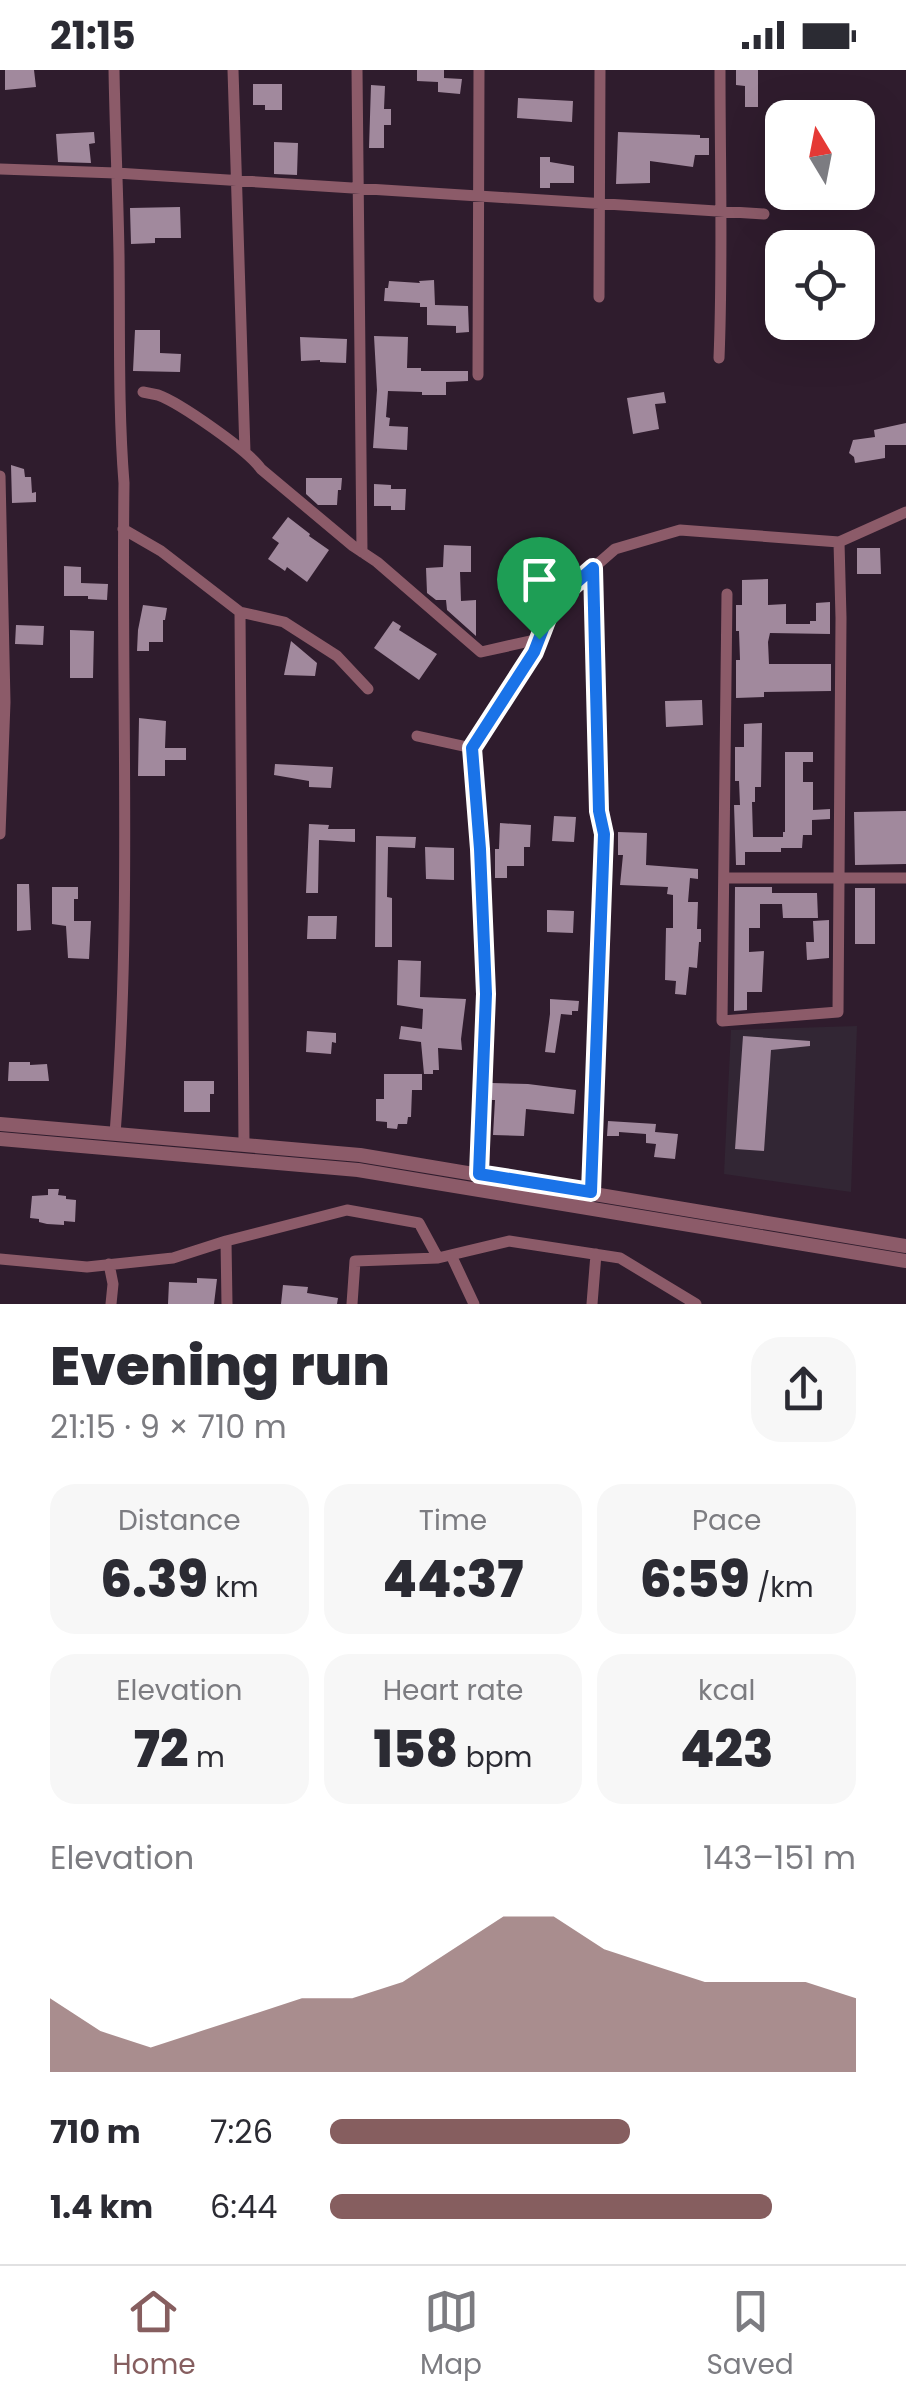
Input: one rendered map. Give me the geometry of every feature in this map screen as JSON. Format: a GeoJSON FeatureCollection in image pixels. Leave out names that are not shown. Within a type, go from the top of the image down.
{"type":"FeatureCollection","features":[{"type":"Feature","properties":{"kind":"street"},"geometry":{"type":"LineString","coordinates":[[114,70],[123,529],[125,939],[115,1134]]}},
{"type":"Feature","properties":{"kind":"street"},"geometry":{"type":"LineString","coordinates":[[233,70],[245,452]]}},
{"type":"Feature","properties":{"kind":"street"},"geometry":{"type":"LineString","coordinates":[[357,70],[362,552]]}},
{"type":"Feature","properties":{"kind":"street"},"geometry":{"type":"LineString","coordinates":[[478,70],[478,374]]}},
{"type":"Feature","properties":{"kind":"street"},"geometry":{"type":"LineString","coordinates":[[599,297],[600,70]]}},
{"type":"Feature","properties":{"kind":"street"},"geometry":{"type":"LineString","coordinates":[[719,358],[723,271],[720,70]]}},
{"type":"Feature","properties":{"kind":"street"},"geometry":{"type":"LineString","coordinates":[[0,170],[116,173],[764,214]]}},
{"type":"Feature","properties":{"kind":"street"},"geometry":{"type":"LineString","coordinates":[[143,392],[161,396],[245,452],[480,652],[539,639]]}},
{"type":"Feature","properties":{"kind":"street"},"geometry":{"type":"LineString","coordinates":[[0,476],[4,702],[0,834]]}},
{"type":"Feature","properties":{"kind":"street"},"geometry":{"type":"LineString","coordinates":[[479,1174],[486,994],[472,748],[517,681],[553,603],[615,549],[680,530],[839,542],[906,512]]}},
{"type":"Feature","properties":{"kind":"street"},"geometry":{"type":"LineString","coordinates":[[123,529],[161,552],[240,612],[284,622],[338,656],[368,688]]}},
{"type":"Feature","properties":{"kind":"street"},"geometry":{"type":"LineString","coordinates":[[727,594],[722,1020],[838,1012],[839,542]]}},
{"type":"Feature","properties":{"kind":"street"},"geometry":{"type":"LineString","coordinates":[[591,1192],[604,834],[599,811],[593,568]]}},
{"type":"Feature","properties":{"kind":"street"},"geometry":{"type":"LineString","coordinates":[[240,612],[244,1144]]}},
{"type":"Feature","properties":{"kind":"street"},"geometry":{"type":"LineString","coordinates":[[418,736],[472,748]]}},
{"type":"Feature","properties":{"kind":"street"},"geometry":{"type":"LineString","coordinates":[[724,878],[906,878]]}},
{"type":"Feature","properties":{"kind":"street"},"geometry":{"type":"LineString","coordinates":[[0,1124],[360,1155],[906,1246]]}},
{"type":"Feature","properties":{"kind":"street"},"geometry":{"type":"LineString","coordinates":[[0,1139],[358,1170],[906,1261]]}},
{"type":"Feature","properties":{"kind":"street"},"geometry":{"type":"LineString","coordinates":[[0,1259],[87,1266],[173,1258],[226,1240],[347,1210],[418,1223],[438,1258]]}},
{"type":"Feature","properties":{"kind":"street"},"geometry":{"type":"LineString","coordinates":[[226,1240],[227,1304]]}},
{"type":"Feature","properties":{"kind":"street"},"geometry":{"type":"LineString","coordinates":[[352,1304],[355,1261],[438,1258],[509,1240],[620,1258],[696,1304]]}},
{"type":"Feature","properties":{"kind":"street"},"geometry":{"type":"LineString","coordinates":[[451,1254],[474,1304]]}},
{"type":"Feature","properties":{"kind":"street"},"geometry":{"type":"LineString","coordinates":[[592,1304],[596,1254]]}},
{"type":"Feature","properties":{"kind":"street"},"geometry":{"type":"LineString","coordinates":[[109,1264],[111,1304]]}},
{"type":"Feature","properties":{"kind":"shaded area"},"geometry":{"type":"Polygon","coordinates":[[[857,1026],[851,1192],[724,1174],[731,1030],[857,1026]]]}},
{"type":"Feature","properties":{"kind":"building"},"geometry":{"type":"Polygon","coordinates":[[[5,70],[34,70],[36,87],[5,90],[5,70]]]}},
{"type":"Feature","properties":{"kind":"building"},"geometry":{"type":"Polygon","coordinates":[[[417,70],[444,70],[444,78],[462,79],[460,94],[438,92],[438,82],[417,81],[417,70]]]}},
{"type":"Feature","properties":{"kind":"building"},"geometry":{"type":"Polygon","coordinates":[[[736,70],[758,70],[758,107],[745,107],[745,86],[736,85],[736,70]]]}},
{"type":"Feature","properties":{"kind":"building"},"geometry":{"type":"Polygon","coordinates":[[[253,84],[282,84],[282,110],[253,105],[253,84]]]}},
{"type":"Feature","properties":{"kind":"building"},"geometry":{"type":"Polygon","coordinates":[[[371,85],[385,86],[384,109],[391,109],[391,125],[384,125],[384,148],[369,148],[371,85]]]}},
{"type":"Feature","properties":{"kind":"building"},"geometry":{"type":"Polygon","coordinates":[[[518,98],[573,101],[572,122],[517,118],[518,98]]]}},
{"type":"Feature","properties":{"kind":"building"},"geometry":{"type":"Polygon","coordinates":[[[94,132],[95,143],[89,144],[91,163],[58,162],[56,134],[94,132]]]}},
{"type":"Feature","properties":{"kind":"building"},"geometry":{"type":"Polygon","coordinates":[[[618,132],[700,135],[709,138],[709,155],[695,155],[693,167],[650,161],[650,183],[616,184],[618,132]]]}},
{"type":"Feature","properties":{"kind":"building"},"geometry":{"type":"Polygon","coordinates":[[[274,142],[298,143],[297,175],[274,174],[274,142]]]}},
{"type":"Feature","properties":{"kind":"building"},"geometry":{"type":"Polygon","coordinates":[[[540,157],[574,166],[574,183],[550,183],[550,188],[540,188],[540,157]]]}},
{"type":"Feature","properties":{"kind":"building"},"geometry":{"type":"Polygon","coordinates":[[[180,207],[181,238],[155,238],[155,243],[131,244],[130,208],[180,207]]]}},
{"type":"Feature","properties":{"kind":"building"},"geometry":{"type":"Polygon","coordinates":[[[434,280],[435,305],[468,306],[469,332],[456,333],[456,326],[427,325],[427,307],[420,307],[420,303],[384,301],[389,281],[434,280]]]}},
{"type":"Feature","properties":{"kind":"building"},"geometry":{"type":"Polygon","coordinates":[[[135,330],[160,330],[160,353],[181,354],[180,372],[133,371],[135,330]]]}},
{"type":"Feature","properties":{"kind":"building"},"geometry":{"type":"Polygon","coordinates":[[[374,336],[408,337],[407,368],[468,371],[468,381],[446,382],[446,395],[388,391],[386,417],[390,418],[389,426],[408,427],[407,450],[373,448],[377,390],[374,336]]]}},
{"type":"Feature","properties":{"kind":"building"},"geometry":{"type":"Polygon","coordinates":[[[300,337],[347,339],[346,363],[301,361],[300,337]]]}},
{"type":"Feature","properties":{"kind":"building"},"geometry":{"type":"Polygon","coordinates":[[[664,392],[666,403],[655,404],[659,429],[633,434],[627,398],[664,392]]]}},
{"type":"Feature","properties":{"kind":"building"},"geometry":{"type":"Polygon","coordinates":[[[906,423],[906,445],[885,445],[885,458],[855,463],[849,453],[853,440],[875,437],[874,430],[906,423]]]}},
{"type":"Feature","properties":{"kind":"building"},"geometry":{"type":"Polygon","coordinates":[[[11,465],[24,469],[25,477],[31,477],[36,502],[12,503],[11,465]]]}},
{"type":"Feature","properties":{"kind":"building"},"geometry":{"type":"Polygon","coordinates":[[[306,478],[342,478],[337,505],[318,505],[306,494],[306,478]]]}},
{"type":"Feature","properties":{"kind":"building"},"geometry":{"type":"Polygon","coordinates":[[[374,484],[406,489],[405,510],[374,506],[374,484]]]}},
{"type":"Feature","properties":{"kind":"building"},"geometry":{"type":"Polygon","coordinates":[[[288,517],[329,550],[307,582],[268,559],[279,543],[272,538],[288,517]]]}},
{"type":"Feature","properties":{"kind":"building"},"geometry":{"type":"Polygon","coordinates":[[[444,545],[471,546],[471,572],[460,572],[461,601],[476,600],[476,636],[447,610],[446,600],[436,600],[427,593],[426,568],[443,567],[444,545]]]}},
{"type":"Feature","properties":{"kind":"building"},"geometry":{"type":"Polygon","coordinates":[[[857,548],[880,548],[881,574],[857,574],[857,548]]]}},
{"type":"Feature","properties":{"kind":"building"},"geometry":{"type":"Polygon","coordinates":[[[64,566],[81,567],[81,583],[108,584],[107,600],[64,596],[64,566]]]}},
{"type":"Feature","properties":{"kind":"building"},"geometry":{"type":"Polygon","coordinates":[[[768,579],[768,605],[786,604],[786,624],[816,621],[816,603],[830,602],[830,634],[770,633],[768,642],[769,664],[831,664],[831,691],[764,692],[764,697],[736,698],[736,660],[740,660],[736,605],[742,605],[742,580],[768,579]]]}},
{"type":"Feature","properties":{"kind":"building"},"geometry":{"type":"Polygon","coordinates":[[[143,605],[167,608],[163,642],[149,642],[149,651],[137,651],[138,630],[143,605]]]}},
{"type":"Feature","properties":{"kind":"building"},"geometry":{"type":"Polygon","coordinates":[[[393,621],[401,626],[399,630],[437,654],[419,680],[374,648],[393,621]]]}},
{"type":"Feature","properties":{"kind":"building"},"geometry":{"type":"Polygon","coordinates":[[[16,625],[44,626],[43,645],[15,644],[16,625]]]}},
{"type":"Feature","properties":{"kind":"building"},"geometry":{"type":"Polygon","coordinates":[[[70,630],[94,631],[93,678],[70,678],[70,630]]]}},
{"type":"Feature","properties":{"kind":"building"},"geometry":{"type":"Polygon","coordinates":[[[291,641],[317,663],[315,676],[284,675],[291,641]]]}},
{"type":"Feature","properties":{"kind":"building"},"geometry":{"type":"Polygon","coordinates":[[[702,700],[703,725],[666,727],[665,701],[702,700]]]}},
{"type":"Feature","properties":{"kind":"building"},"geometry":{"type":"Polygon","coordinates":[[[139,718],[166,721],[165,748],[186,748],[186,760],[165,760],[165,776],[138,776],[139,718]]]}},
{"type":"Feature","properties":{"kind":"building"},"geometry":{"type":"Polygon","coordinates":[[[762,723],[761,787],[755,787],[752,802],[753,837],[783,837],[785,832],[785,752],[813,752],[813,762],[803,762],[803,782],[813,782],[813,810],[830,809],[830,819],[812,820],[812,835],[803,835],[802,848],[745,852],[745,865],[736,865],[734,805],[740,805],[735,747],[744,747],[744,724],[762,723]]]}},
{"type":"Feature","properties":{"kind":"building"},"geometry":{"type":"Polygon","coordinates":[[[275,764],[333,767],[331,788],[309,787],[309,781],[274,775],[275,764]]]}},
{"type":"Feature","properties":{"kind":"building"},"geometry":{"type":"Polygon","coordinates":[[[906,811],[906,864],[855,865],[854,812],[906,811]]]}},
{"type":"Feature","properties":{"kind":"building"},"geometry":{"type":"Polygon","coordinates":[[[554,816],[576,817],[574,842],[552,841],[554,816]]]}},
{"type":"Feature","properties":{"kind":"building"},"geometry":{"type":"Polygon","coordinates":[[[500,823],[531,825],[530,847],[524,847],[524,866],[507,866],[507,878],[495,878],[500,823]]]}},
{"type":"Feature","properties":{"kind":"building"},"geometry":{"type":"Polygon","coordinates":[[[309,824],[355,829],[355,842],[319,840],[318,893],[306,893],[309,824]]]}},
{"type":"Feature","properties":{"kind":"building"},"geometry":{"type":"Polygon","coordinates":[[[618,832],[647,833],[646,865],[698,869],[698,879],[690,878],[688,902],[698,902],[697,929],[701,929],[701,942],[697,968],[689,967],[686,995],[675,994],[676,981],[665,980],[666,928],[673,928],[673,895],[667,894],[668,887],[620,885],[623,855],[618,855],[618,832]]]}},
{"type":"Feature","properties":{"kind":"building"},"geometry":{"type":"Polygon","coordinates":[[[376,836],[416,837],[415,848],[388,847],[392,947],[375,947],[376,836]]]}},
{"type":"Feature","properties":{"kind":"building"},"geometry":{"type":"Polygon","coordinates":[[[425,847],[454,848],[454,880],[426,879],[425,847]]]}},
{"type":"Feature","properties":{"kind":"building"},"geometry":{"type":"Polygon","coordinates":[[[17,884],[29,884],[31,930],[17,931],[17,884]]]}},
{"type":"Feature","properties":{"kind":"building"},"geometry":{"type":"Polygon","coordinates":[[[52,887],[78,887],[74,921],[91,921],[89,959],[68,958],[66,926],[52,924],[52,887]]]}},
{"type":"Feature","properties":{"kind":"building"},"geometry":{"type":"Polygon","coordinates":[[[735,887],[772,887],[772,893],[817,893],[818,918],[783,918],[782,904],[760,904],[760,928],[749,928],[749,952],[764,951],[762,992],[747,992],[747,1010],[734,1011],[735,887]]]}},
{"type":"Feature","properties":{"kind":"building"},"geometry":{"type":"Polygon","coordinates":[[[855,888],[875,888],[875,944],[855,944],[855,888]]]}},
{"type":"Feature","properties":{"kind":"building"},"geometry":{"type":"Polygon","coordinates":[[[547,910],[574,911],[573,933],[547,932],[547,910]]]}},
{"type":"Feature","properties":{"kind":"building"},"geometry":{"type":"Polygon","coordinates":[[[308,916],[337,916],[336,939],[307,939],[308,916]]]}},
{"type":"Feature","properties":{"kind":"building"},"geometry":{"type":"Polygon","coordinates":[[[829,920],[829,958],[807,960],[806,942],[814,942],[813,921],[829,920]]]}},
{"type":"Feature","properties":{"kind":"building"},"geometry":{"type":"Polygon","coordinates":[[[398,960],[421,961],[420,997],[466,999],[462,1050],[438,1048],[439,1070],[433,1070],[433,1074],[424,1074],[421,1042],[399,1039],[401,1026],[422,1029],[423,1009],[397,1005],[398,960]]]}},
{"type":"Feature","properties":{"kind":"building"},"geometry":{"type":"Polygon","coordinates":[[[550,999],[579,1001],[578,1011],[561,1014],[555,1053],[545,1052],[550,999]]]}},
{"type":"Feature","properties":{"kind":"building"},"geometry":{"type":"Polygon","coordinates":[[[307,1031],[336,1033],[331,1054],[306,1052],[307,1031]]]}},
{"type":"Feature","properties":{"kind":"building"},"geometry":{"type":"Polygon","coordinates":[[[743,1036],[810,1041],[810,1046],[771,1050],[764,1151],[735,1149],[743,1036]]]}},
{"type":"Feature","properties":{"kind":"building"},"geometry":{"type":"Polygon","coordinates":[[[9,1062],[47,1064],[49,1081],[8,1081],[9,1062]]]}},
{"type":"Feature","properties":{"kind":"building"},"geometry":{"type":"Polygon","coordinates":[[[384,1074],[422,1074],[422,1090],[412,1090],[411,1117],[407,1124],[398,1124],[397,1129],[376,1121],[376,1099],[384,1099],[384,1074]]]}},
{"type":"Feature","properties":{"kind":"building"},"geometry":{"type":"Polygon","coordinates":[[[184,1081],[214,1081],[210,1112],[184,1112],[184,1081]]]}},
{"type":"Feature","properties":{"kind":"building"},"geometry":{"type":"Polygon","coordinates":[[[492,1083],[576,1090],[574,1114],[526,1109],[524,1136],[493,1135],[492,1083]]]}},
{"type":"Feature","properties":{"kind":"building"},"geometry":{"type":"Polygon","coordinates":[[[608,1121],[656,1124],[655,1132],[678,1134],[675,1159],[654,1157],[656,1144],[646,1143],[646,1134],[619,1132],[619,1136],[607,1136],[608,1121]]]}},
{"type":"Feature","properties":{"kind":"building"},"geometry":{"type":"Polygon","coordinates":[[[48,1189],[59,1189],[58,1195],[76,1200],[75,1222],[47,1224],[30,1218],[32,1196],[48,1195],[48,1189]]]}},
{"type":"Feature","properties":{"kind":"building"},"geometry":{"type":"Polygon","coordinates":[[[197,1278],[217,1279],[214,1304],[168,1304],[169,1282],[197,1283],[197,1278]]]}},
{"type":"Feature","properties":{"kind":"building"},"geometry":{"type":"Polygon","coordinates":[[[283,1285],[308,1287],[307,1293],[338,1298],[337,1304],[281,1304],[283,1285]]]}},
{"type":"Feature","properties":{"kind":"route"},"geometry":{"type":"LineString","coordinates":[[593,568],[599,811],[604,834],[591,1192],[479,1174],[486,994],[472,748],[517,681],[539,639],[553,603],[593,568]]}}]}
